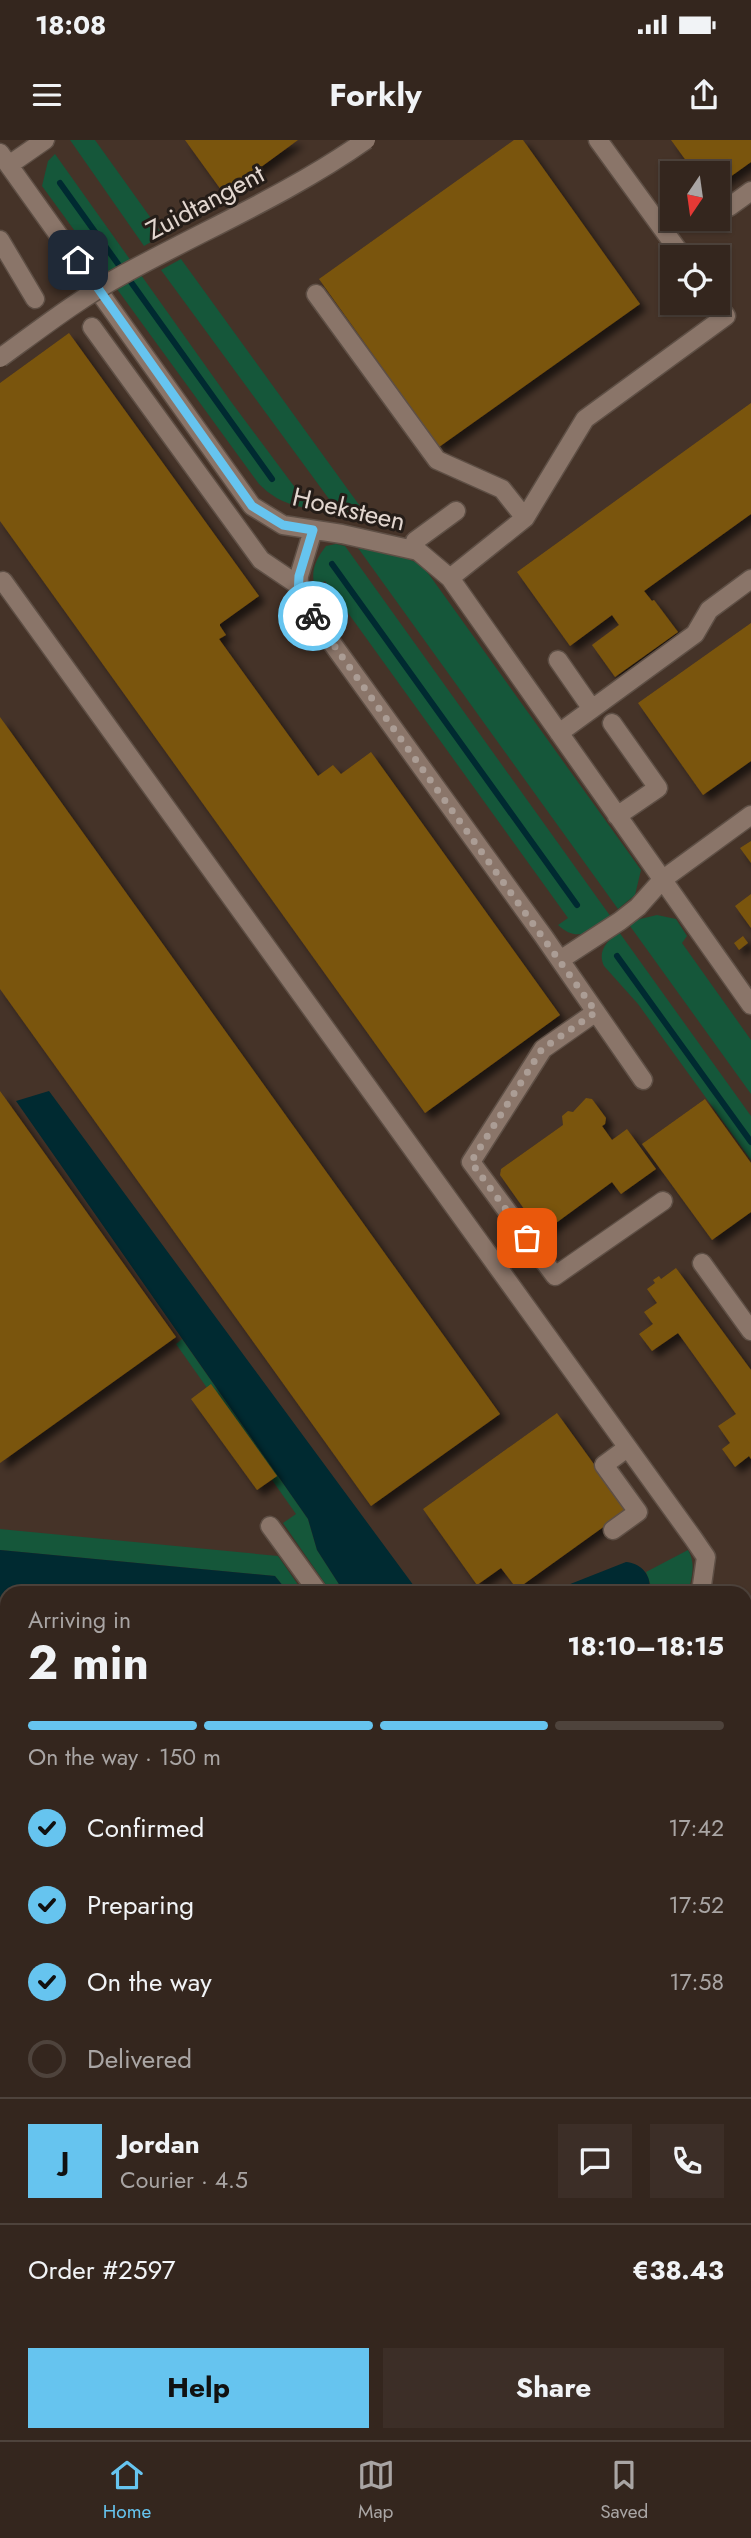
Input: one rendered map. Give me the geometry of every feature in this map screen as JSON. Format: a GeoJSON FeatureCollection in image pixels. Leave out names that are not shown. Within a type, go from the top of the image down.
{"type":"FeatureCollection","features":[{"type":"Feature","properties":{"kind":"street","name":"Hoeksteen"},"geometry":{"type":"LineString","coordinates":[[45,140],[4,159],[252,506],[283,525],[342,534],[418,551],[450,578],[751,1005]]}},
{"type":"Feature","properties":{"kind":"street","name":"Zuidtangent"},"geometry":{"type":"LineString","coordinates":[[0,358],[65,311],[121,276],[331,165],[366,140]]}},
{"type":"Feature","properties":{"kind":"street"},"geometry":{"type":"LineString","coordinates":[[597,140],[674,245]]}},
{"type":"Feature","properties":{"kind":"street"},"geometry":{"type":"LineString","coordinates":[[730,206],[751,191]]}},
{"type":"Feature","properties":{"kind":"street"},"geometry":{"type":"LineString","coordinates":[[0,240],[35,299]]}},
{"type":"Feature","properties":{"kind":"street"},"geometry":{"type":"LineString","coordinates":[[316,294],[437,460],[502,489],[524,518]]}},
{"type":"Feature","properties":{"kind":"street"},"geometry":{"type":"LineString","coordinates":[[450,578],[524,518],[585,419],[725,315]]}},
{"type":"Feature","properties":{"kind":"street"},"geometry":{"type":"LineString","coordinates":[[92,327],[261,560],[299,585]]}},
{"type":"Feature","properties":{"kind":"street"},"geometry":{"type":"LineString","coordinates":[[415,541],[456,511]]}},
{"type":"Feature","properties":{"kind":"street"},"geometry":{"type":"LineString","coordinates":[[313,530],[299,576],[298,596],[561,960],[643,1080]]}},
{"type":"Feature","properties":{"kind":"street"},"geometry":{"type":"LineString","coordinates":[[559,733],[695,634],[709,610],[751,579]]}},
{"type":"Feature","properties":{"kind":"street"},"geometry":{"type":"LineString","coordinates":[[3,581],[706,1557],[702,1586]]}},
{"type":"Feature","properties":{"kind":"street"},"geometry":{"type":"LineString","coordinates":[[558,660],[592,709]]}},
{"type":"Feature","properties":{"kind":"street"},"geometry":{"type":"LineString","coordinates":[[612,723],[658,788],[617,816]]}},
{"type":"Feature","properties":{"kind":"street"},"geometry":{"type":"LineString","coordinates":[[561,960],[638,907],[662,880],[751,815]]}},
{"type":"Feature","properties":{"kind":"street"},"geometry":{"type":"LineString","coordinates":[[596,1012],[542,1049],[471,1162],[555,1276],[663,1201]]}},
{"type":"Feature","properties":{"kind":"street"},"geometry":{"type":"LineString","coordinates":[[702,1263],[751,1332]]}},
{"type":"Feature","properties":{"kind":"street"},"geometry":{"type":"LineString","coordinates":[[613,1530],[638,1512],[604,1465],[627,1448]]}},
{"type":"Feature","properties":{"kind":"street"},"geometry":{"type":"LineString","coordinates":[[270,1526],[314,1586]]}},
{"type":"Feature","properties":{"kind":"green space"},"geometry":{"type":"Polygon","coordinates":[[[70,140],[95,140],[163,235],[144,246],[70,140]]]}},
{"type":"Feature","properties":{"kind":"green space"},"geometry":{"type":"Polygon","coordinates":[[[55,154],[311,509],[283,501],[259,484],[42,186],[48,161],[55,154]]]}},
{"type":"Feature","properties":{"kind":"green space"},"geometry":{"type":"Polygon","coordinates":[[[181,259],[370,520],[340,514],[161,270],[181,259]]]}},
{"type":"Feature","properties":{"kind":"green space"},"geometry":{"type":"Polygon","coordinates":[[[326,546],[345,546],[611,917],[579,934],[565,931],[558,925],[568,918],[325,581],[315,587],[313,576],[317,560],[326,546]]]}},
{"type":"Feature","properties":{"kind":"green space"},"geometry":{"type":"Polygon","coordinates":[[[358,548],[402,557],[421,564],[433,580],[641,870],[635,895],[618,909],[358,548]]]}},
{"type":"Feature","properties":{"kind":"green space"},"geometry":{"type":"Polygon","coordinates":[[[657,915],[676,919],[687,936],[682,943],[751,1040],[751,1094],[630,926],[636,920],[657,915]]]}},
{"type":"Feature","properties":{"kind":"green space"},"geometry":{"type":"Polygon","coordinates":[[[619,932],[751,1116],[751,1160],[638,1004],[604,966],[604,947],[619,932]]]}},
{"type":"Feature","properties":{"kind":"green space"},"geometry":{"type":"Polygon","coordinates":[[[182,1339],[308,1519],[317,1550],[340,1586],[327,1586],[283,1523],[296,1514],[176,1344],[182,1339]]]}},
{"type":"Feature","properties":{"kind":"green space"},"geometry":{"type":"Polygon","coordinates":[[[0,1529],[278,1556],[299,1586],[283,1586],[275,1576],[0,1550],[0,1529]]]}},
{"type":"Feature","properties":{"kind":"green space"},"geometry":{"type":"Polygon","coordinates":[[[688,1550],[693,1565],[690,1586],[651,1586],[646,1572],[688,1550]]]}},
{"type":"Feature","properties":{"kind":"water"},"geometry":{"type":"Polygon","coordinates":[[[49,1091],[414,1586],[340,1586],[317,1550],[308,1519],[16,1101],[49,1091]]]}},
{"type":"Feature","properties":{"kind":"water"},"geometry":{"type":"Polygon","coordinates":[[[0,1550],[275,1576],[283,1586],[0,1586],[0,1550]]]}},
{"type":"Feature","properties":{"kind":"water"},"geometry":{"type":"Polygon","coordinates":[[[626,1562],[645,1571],[650,1586],[565,1586],[626,1562]]]}},
{"type":"Feature","properties":{"kind":"building"},"geometry":{"type":"Polygon","coordinates":[[[185,140],[298,140],[224,194],[185,140]]]}},
{"type":"Feature","properties":{"kind":"building"},"geometry":{"type":"Polygon","coordinates":[[[514,140],[523,140],[640,304],[439,447],[319,279],[514,140]]]}},
{"type":"Feature","properties":{"kind":"building"},"geometry":{"type":"Polygon","coordinates":[[[671,140],[751,140],[751,162],[730,177],[730,161],[686,161],[671,140]]]}},
{"type":"Feature","properties":{"kind":"building"},"geometry":{"type":"Polygon","coordinates":[[[69,333],[259,596],[220,624],[226,635],[219,639],[318,776],[333,765],[341,774],[371,752],[560,1015],[425,1113],[0,521],[0,383],[69,333]]]}},
{"type":"Feature","properties":{"kind":"building"},"geometry":{"type":"Polygon","coordinates":[[[751,403],[751,514],[644,591],[678,632],[615,677],[592,645],[619,625],[612,615],[570,646],[517,572],[751,403]]]}},
{"type":"Feature","properties":{"kind":"building"},"geometry":{"type":"Polygon","coordinates":[[[751,623],[751,761],[703,795],[638,703],[751,623]]]}},
{"type":"Feature","properties":{"kind":"building"},"geometry":{"type":"Polygon","coordinates":[[[0,717],[500,1414],[371,1506],[0,989],[0,717]]]}},
{"type":"Feature","properties":{"kind":"building"},"geometry":{"type":"Polygon","coordinates":[[[751,841],[751,863],[740,848],[751,841]]]}},
{"type":"Feature","properties":{"kind":"building"},"geometry":{"type":"Polygon","coordinates":[[[751,894],[751,928],[735,906],[751,894]]]}},
{"type":"Feature","properties":{"kind":"building"},"geometry":{"type":"Polygon","coordinates":[[[743,936],[748,943],[739,950],[734,943],[743,936]]]}},
{"type":"Feature","properties":{"kind":"building"},"geometry":{"type":"Polygon","coordinates":[[[0,1091],[176,1337],[0,1463],[0,1091]]]}},
{"type":"Feature","properties":{"kind":"building"},"geometry":{"type":"Polygon","coordinates":[[[586,1098],[592,1099],[606,1118],[602,1126],[612,1140],[627,1129],[656,1169],[621,1194],[612,1182],[545,1231],[539,1230],[500,1175],[501,1169],[563,1125],[562,1116],[568,1111],[573,1112],[586,1098]]]}},
{"type":"Feature","properties":{"kind":"building"},"geometry":{"type":"Polygon","coordinates":[[[705,1099],[751,1163],[751,1212],[712,1240],[642,1144],[705,1099]]]}},
{"type":"Feature","properties":{"kind":"building"},"geometry":{"type":"Polygon","coordinates":[[[676,1268],[751,1370],[751,1459],[749,1456],[735,1467],[722,1449],[730,1443],[718,1426],[736,1414],[678,1333],[652,1351],[639,1334],[653,1324],[644,1312],[657,1303],[647,1289],[655,1283],[653,1280],[659,1276],[661,1279],[676,1268]]]}},
{"type":"Feature","properties":{"kind":"building"},"geometry":{"type":"Polygon","coordinates":[[[211,1384],[277,1476],[257,1490],[191,1399],[211,1384]]]}},
{"type":"Feature","properties":{"kind":"building"},"geometry":{"type":"Polygon","coordinates":[[[557,1413],[627,1510],[521,1586],[515,1586],[501,1568],[477,1585],[423,1509],[557,1413]]]}},
{"type":"Feature","properties":{"kind":"waterway"},"geometry":{"type":"LineString","coordinates":[[60,183],[272,479]]}},
{"type":"Feature","properties":{"kind":"waterway"},"geometry":{"type":"LineString","coordinates":[[332,564],[577,905]]}},
{"type":"Feature","properties":{"kind":"waterway"},"geometry":{"type":"LineString","coordinates":[[617,956],[751,1142]]}},
{"type":"Feature","properties":{"kind":"way so far"},"geometry":{"type":"LineString","coordinates":[[313,616],[596,1012],[542,1049],[471,1162],[527,1238]]}},
{"type":"Feature","properties":{"kind":"route"},"geometry":{"type":"LineString","coordinates":[[78,260],[252,506],[283,525],[313,530],[299,576],[298,596],[313,616]]}}]}
